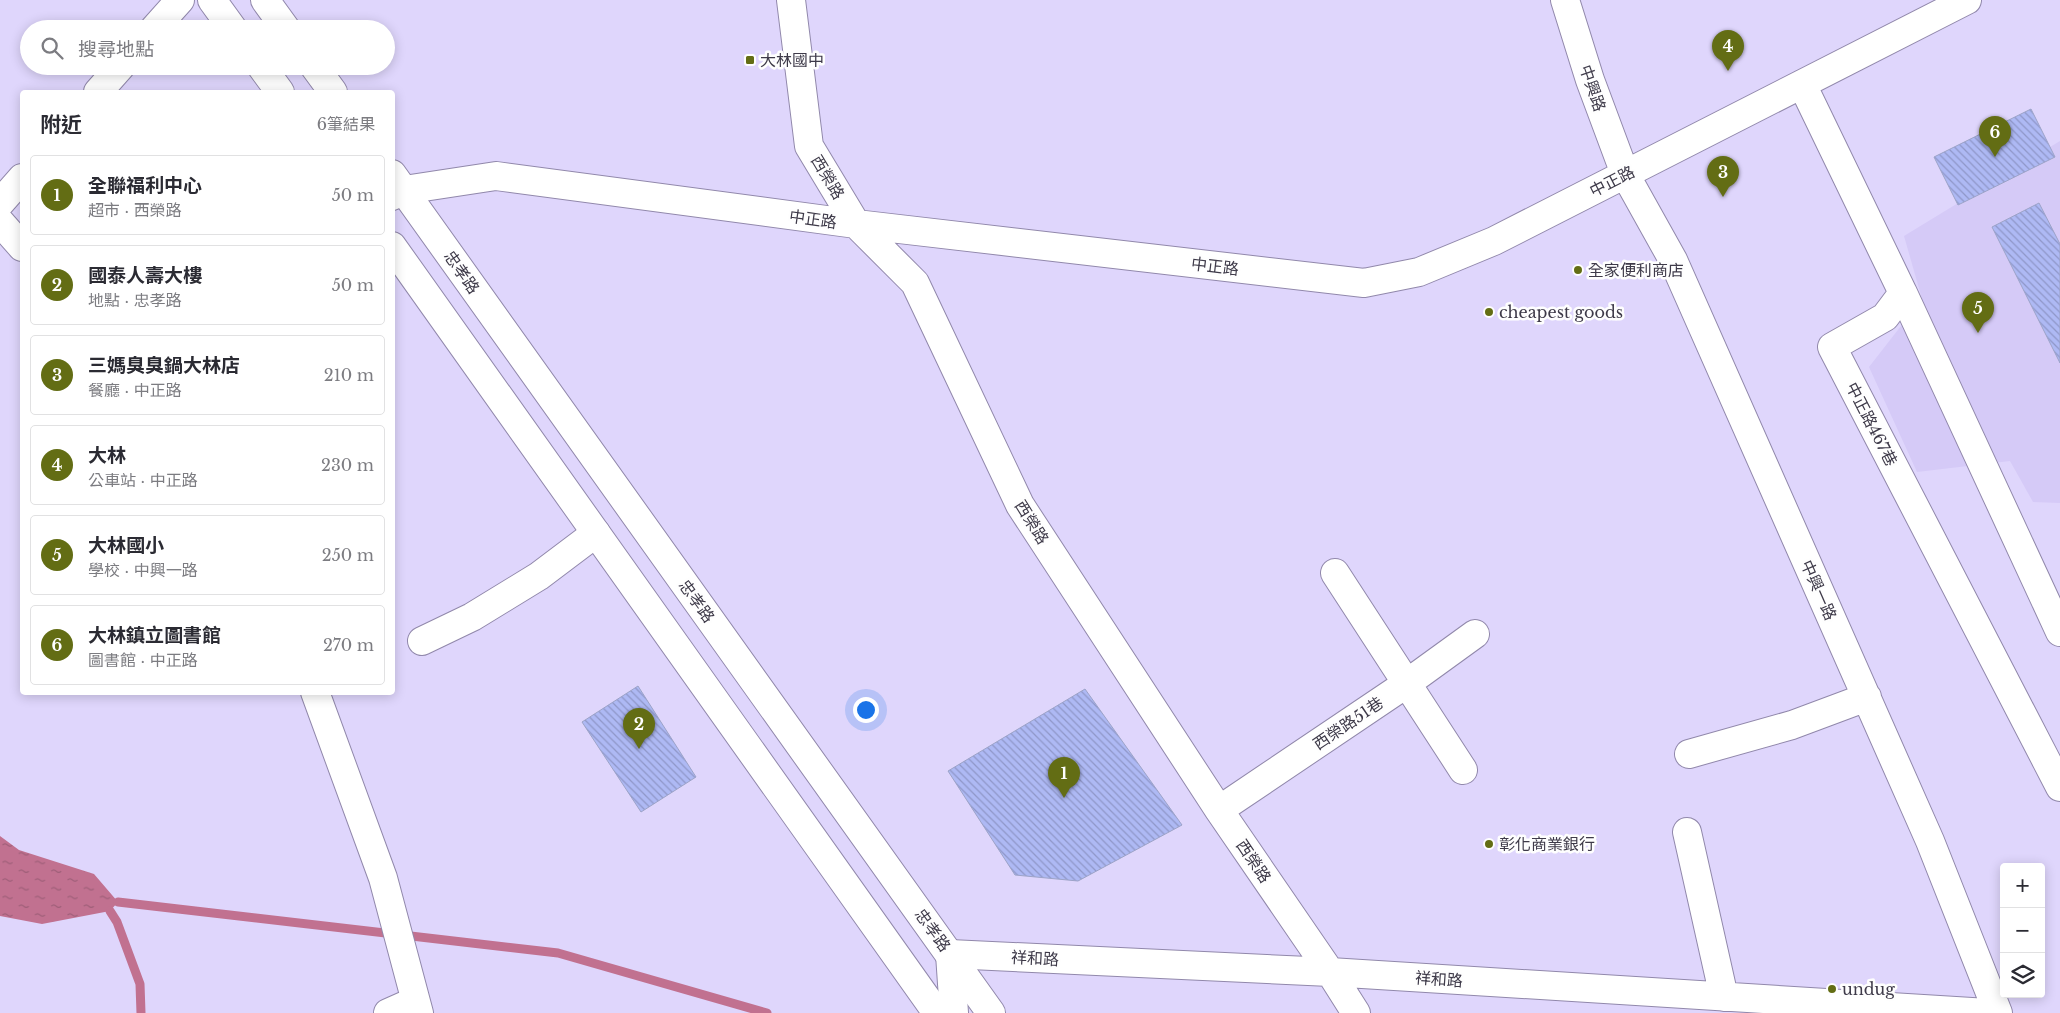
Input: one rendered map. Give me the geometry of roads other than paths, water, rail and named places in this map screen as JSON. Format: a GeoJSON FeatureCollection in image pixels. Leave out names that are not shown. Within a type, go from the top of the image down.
{"type":"FeatureCollection","features":[{"type":"Feature","properties":{"kind":"street"},"geometry":{"type":"LineString","coordinates":[[162,20],[180,0]]}},
{"type":"Feature","properties":{"kind":"street"},"geometry":{"type":"LineString","coordinates":[[212,0],[226,20]]}},
{"type":"Feature","properties":{"kind":"street"},"geometry":{"type":"LineString","coordinates":[[265,0],[279,20]]}},
{"type":"Feature","properties":{"kind":"street","name":"西榮路"},"geometry":{"type":"LineString","coordinates":[[791,0],[809,146],[856,224],[915,283],[1020,505],[1356,1013]]}},
{"type":"Feature","properties":{"kind":"street","name":"中興路"},"geometry":{"type":"LineString","coordinates":[[1565,0],[1590,80],[1625,174]]}},
{"type":"Feature","properties":{"kind":"street","name":"中正路"},"geometry":{"type":"LineString","coordinates":[[396,187],[496,176],[856,224],[1364,283],[1419,272],[1494,241],[1967,0]]}},
{"type":"Feature","properties":{"kind":"street"},"geometry":{"type":"LineString","coordinates":[[100,90],[113,75]]}},
{"type":"Feature","properties":{"kind":"street"},"geometry":{"type":"LineString","coordinates":[[268,75],[279,90]]}},
{"type":"Feature","properties":{"kind":"street"},"geometry":{"type":"LineString","coordinates":[[321,75],[332,90]]}},
{"type":"Feature","properties":{"kind":"street"},"geometry":{"type":"LineString","coordinates":[[1802,84],[1903,293],[2060,632]]}},
{"type":"Feature","properties":{"kind":"street","name":"中興一路"},"geometry":{"type":"LineString","coordinates":[[1625,174],[1673,260],[1930,841],[1998,1013]]}},
{"type":"Feature","properties":{"kind":"street"},"geometry":{"type":"LineString","coordinates":[[0,203],[20,180]]}},
{"type":"Feature","properties":{"kind":"street","name":"忠孝路"},"geometry":{"type":"LineString","coordinates":[[396,187],[700,606],[991,1013]]}},
{"type":"Feature","properties":{"kind":"street"},"geometry":{"type":"LineString","coordinates":[[0,222],[20,245]]}},
{"type":"Feature","properties":{"kind":"street"},"geometry":{"type":"LineString","coordinates":[[395,250],[937,1013]]}},
{"type":"Feature","properties":{"kind":"street","name":"中正路467巷"},"geometry":{"type":"LineString","coordinates":[[1903,293],[1885,317],[1832,347],[2060,788]]}},
{"type":"Feature","properties":{"kind":"street"},"geometry":{"type":"LineString","coordinates":[[422,641],[472,617],[539,576],[596,533]]}},
{"type":"Feature","properties":{"kind":"street"},"geometry":{"type":"LineString","coordinates":[[1334,574],[1463,770]]}},
{"type":"Feature","properties":{"kind":"street"},"geometry":{"type":"LineString","coordinates":[[665,632],[700,606]]}},
{"type":"Feature","properties":{"kind":"street","name":"西榮路51巷"},"geometry":{"type":"LineString","coordinates":[[1220,810],[1406,684],[1475,634]]}},
{"type":"Feature","properties":{"kind":"street"},"geometry":{"type":"LineString","coordinates":[[316,695],[383,878],[417,1007],[388,1013]]}},
{"type":"Feature","properties":{"kind":"street"},"geometry":{"type":"LineString","coordinates":[[1689,754],[1792,725],[1867,698]]}},
{"type":"Feature","properties":{"kind":"street"},"geometry":{"type":"LineString","coordinates":[[1687,832],[1724,997]]}},
{"type":"Feature","properties":{"kind":"street"},"geometry":{"type":"LineString","coordinates":[[950,954],[954,1013]]}},
{"type":"Feature","properties":{"kind":"street","name":"祥和路"},"geometry":{"type":"LineString","coordinates":[[950,954],[1330,972],[1988,1013]]}},
{"type":"Feature","properties":{"kind":"water"},"geometry":{"type":"Polygon","coordinates":[[[0,836],[19,850],[94,874],[118,902],[110,911],[42,924],[0,916],[0,836]]]}},
{"type":"Feature","properties":{"kind":"waterway"},"geometry":{"type":"LineString","coordinates":[[118,902],[558,953],[767,1013]]}},
{"type":"Feature","properties":{"kind":"waterway"},"geometry":{"type":"LineString","coordinates":[[110,911],[117,922],[140,984],[141,1013]]}},
{"type":"Feature","properties":{"kind":"place","name":"大林國中"},"geometry":{"type":"Point","coordinates":[750,60]}},
{"type":"Feature","properties":{"kind":"place","name":"大林"},"geometry":{"type":"Point","coordinates":[1728,71]}},
{"type":"Feature","properties":{"kind":"place","name":"大林鎮立圖書館"},"geometry":{"type":"Point","coordinates":[1995,157]}},
{"type":"Feature","properties":{"kind":"place","name":"三媽臭臭鍋大林店"},"geometry":{"type":"Point","coordinates":[1723,197]}},
{"type":"Feature","properties":{"kind":"place","name":"全家便利商店"},"geometry":{"type":"Point","coordinates":[1578,270]}},
{"type":"Feature","properties":{"kind":"place","name":"cheapest goods"},"geometry":{"type":"Point","coordinates":[1489,312]}},
{"type":"Feature","properties":{"kind":"place","name":"大林國小"},"geometry":{"type":"Point","coordinates":[1978,333]}},
{"type":"Feature","properties":{"kind":"place","name":"國泰人壽大樓"},"geometry":{"type":"Point","coordinates":[639,749]}},
{"type":"Feature","properties":{"kind":"place","name":"全聯福利中心"},"geometry":{"type":"Point","coordinates":[1064,798]}},
{"type":"Feature","properties":{"kind":"place","name":"彰化商業銀行"},"geometry":{"type":"Point","coordinates":[1489,844]}},
{"type":"Feature","properties":{"kind":"place","name":"undug"},"geometry":{"type":"Point","coordinates":[1832,989]}}]}
